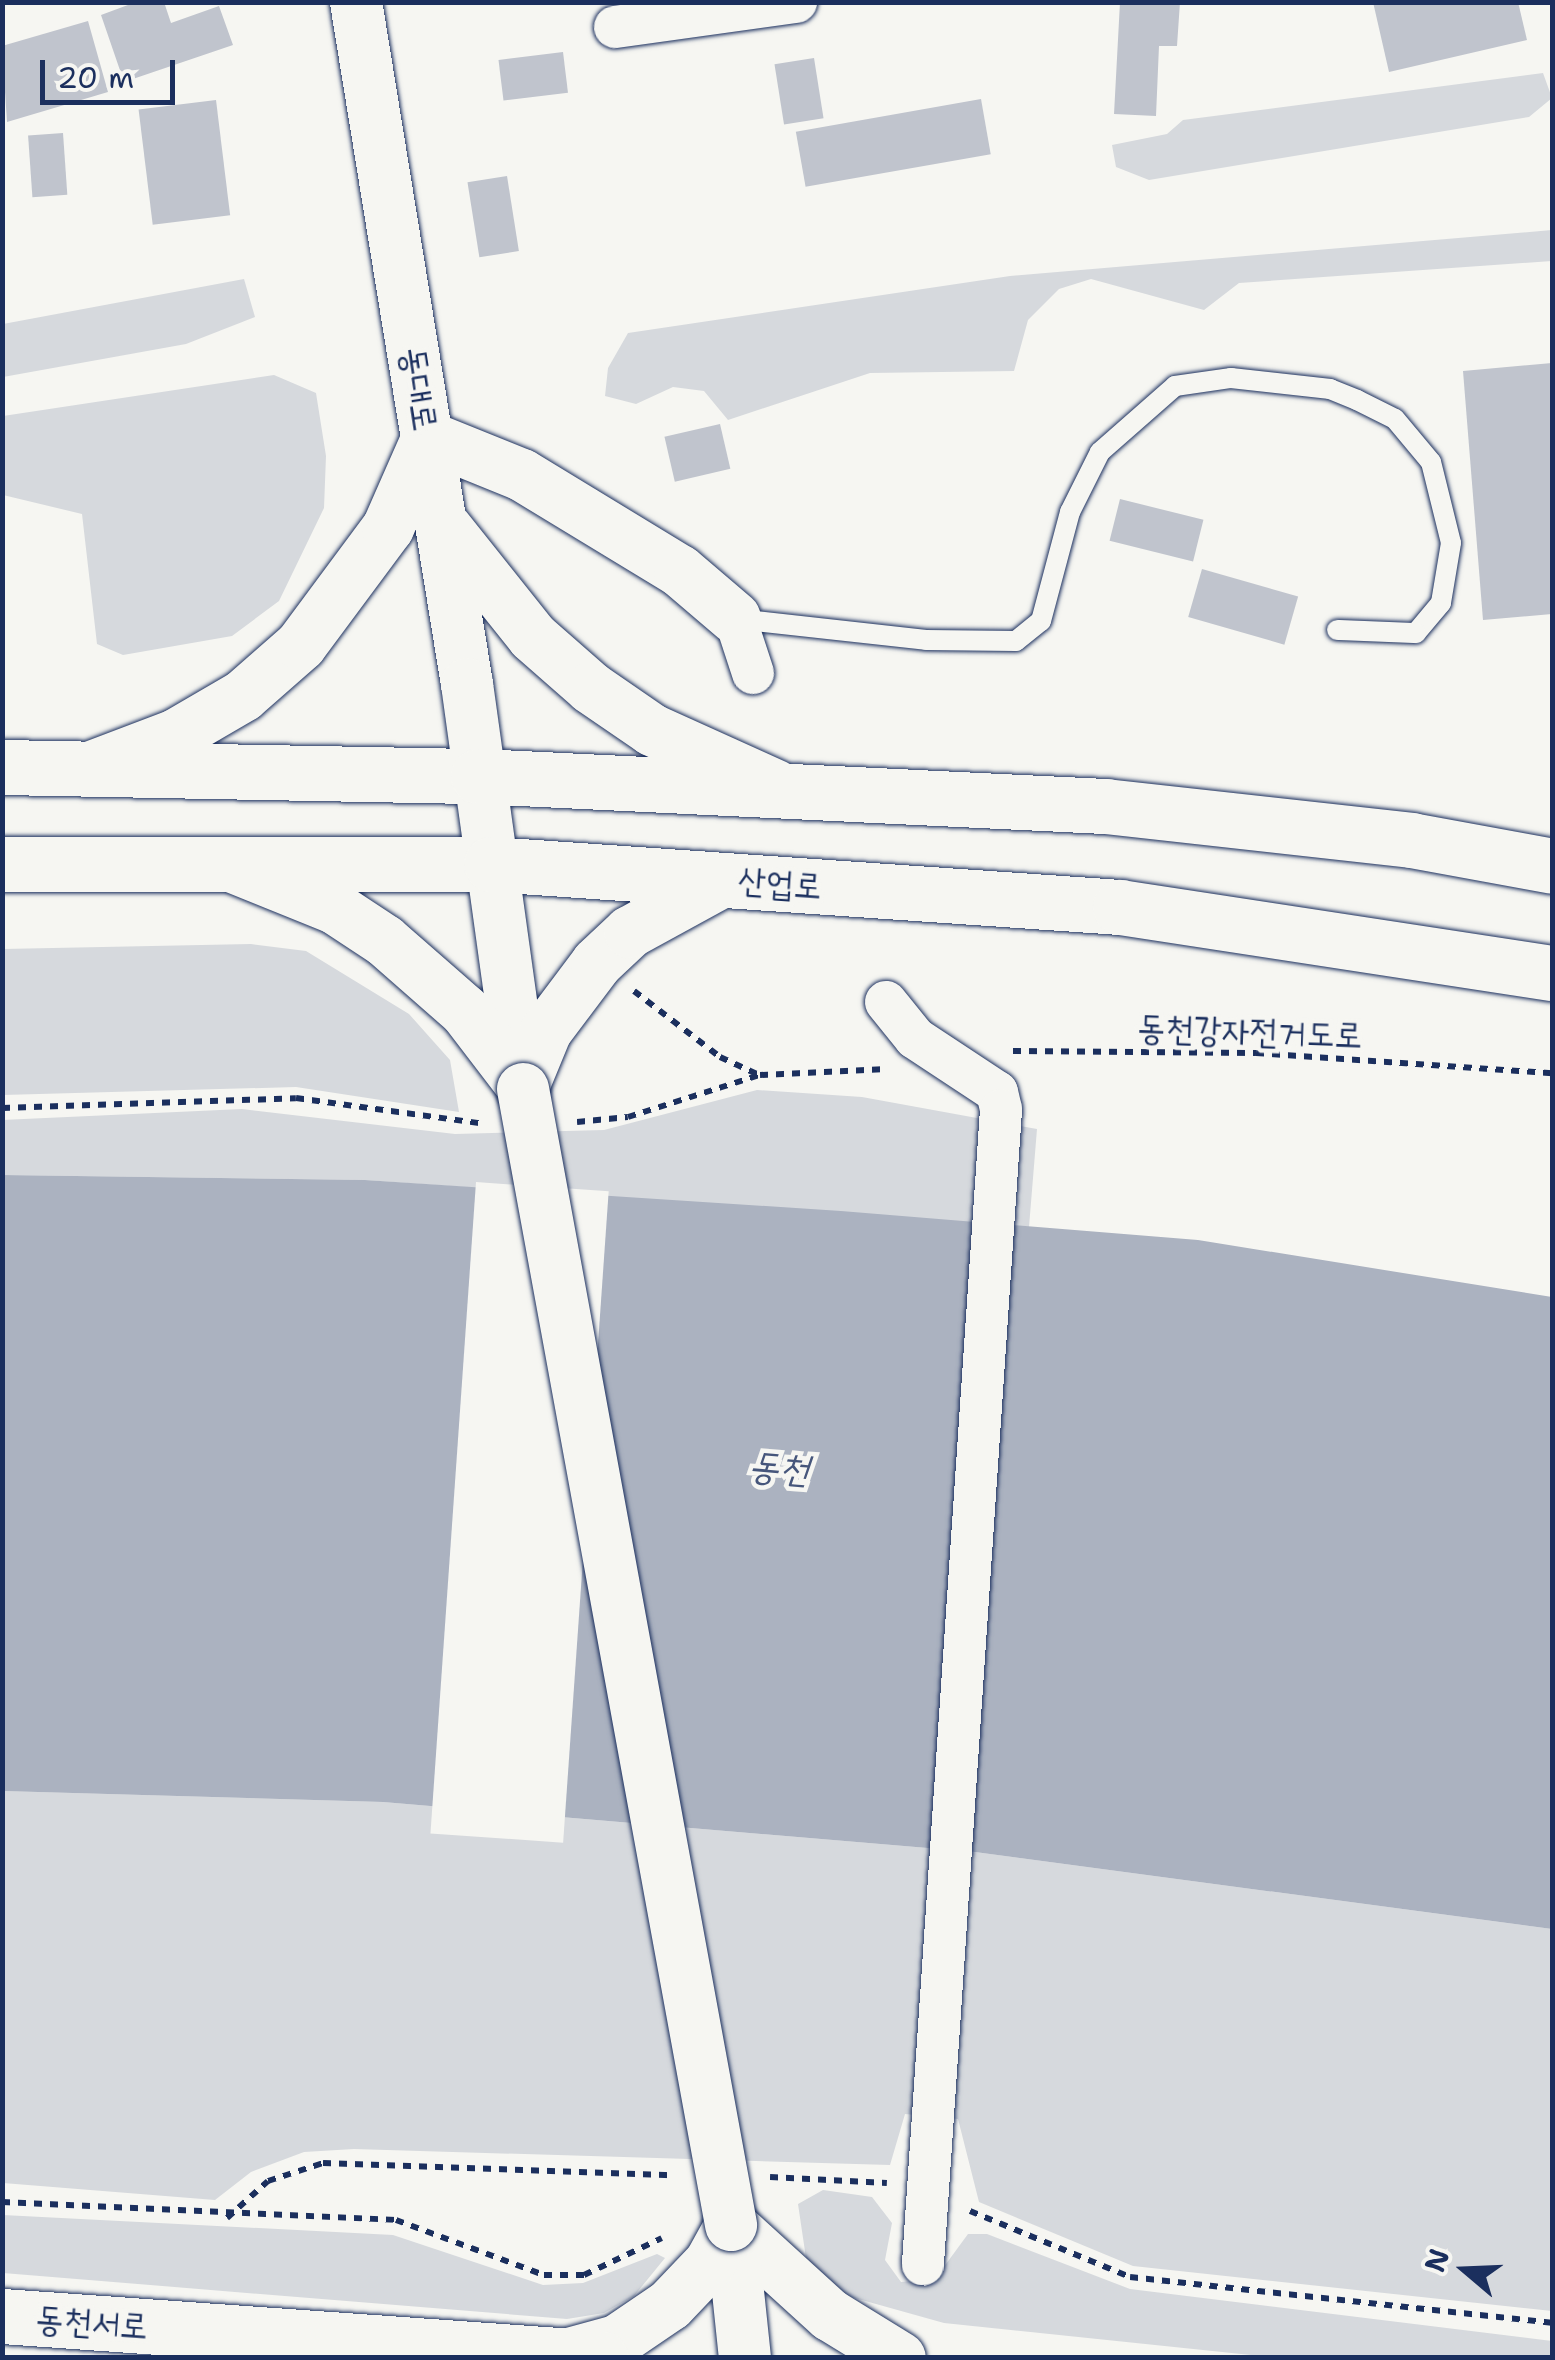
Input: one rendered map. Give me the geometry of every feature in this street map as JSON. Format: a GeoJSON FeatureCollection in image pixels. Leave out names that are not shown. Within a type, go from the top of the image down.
{"type":"FeatureCollection","features":[{"type":"Feature","properties":{"kind":"main road"},"geometry":{"type":"LineString","coordinates":[[2,767],[478,776],[1104,806],[1411,840],[1552,866]]}},
{"type":"Feature","properties":{"kind":"main road","name":"산업로"},"geometry":{"type":"LineString","coordinates":[[2,864],[491,864],[1120,907],[1552,973]]}},
{"type":"Feature","properties":{"kind":"main road","name":"동천서로"},"geometry":{"type":"LineString","coordinates":[[2,2316],[583,2356]]}},
{"type":"Feature","properties":{"kind":"street","name":"동대로"},"geometry":{"type":"LineString","coordinates":[[356,2],[428,436],[523,1089],[731,2224],[745,2358]]}},
{"type":"Feature","properties":{"kind":"street"},"geometry":{"type":"LineString","coordinates":[[615,27],[796,2]]}},
{"type":"Feature","properties":{"kind":"street"},"geometry":{"type":"LineString","coordinates":[[86,768],[226,706],[301,645],[388,528],[428,436],[522,475],[680,571],[736,618],[753,672]]}},
{"type":"Feature","properties":{"kind":"street"},"geometry":{"type":"LineString","coordinates":[[441,521],[533,637],[592,688],[685,748],[787,790]]}},
{"type":"Feature","properties":{"kind":"street"},"geometry":{"type":"LineString","coordinates":[[220,863],[304,892],[385,941],[465,1011],[523,1089]]}},
{"type":"Feature","properties":{"kind":"street"},"geometry":{"type":"LineString","coordinates":[[523,1089],[546,1031],[584,976],[630,932],[725,880]]}},
{"type":"Feature","properties":{"kind":"street"},"geometry":{"type":"LineString","coordinates":[[886,1002],[946,1059],[996,1092],[1001,1110],[960,1656],[923,2264]]}},
{"type":"Feature","properties":{"kind":"street"},"geometry":{"type":"LineString","coordinates":[[583,2356],[618,2341],[670,2306],[710,2263],[731,2224],[830,2315],[900,2358]]}},
{"type":"Feature","properties":{"kind":"lane"},"geometry":{"type":"LineString","coordinates":[[736,618],[926,640],[1016,641],[1040,621],[1070,512],[1100,452],[1175,386],[1231,378],[1330,389],[1394,419],[1431,462],[1450,543],[1441,603],[1416,632],[1337,630]]}},
{"type":"Feature","properties":{"kind":"path"},"geometry":{"type":"LineString","coordinates":[[618,982],[671,1013],[728,1062],[760,1075]]}},
{"type":"Feature","properties":{"kind":"path","name":"동천강자전거도로"},"geometry":{"type":"LineString","coordinates":[[946,1059],[1031,1049],[1237,1053],[1552,1073]]}},
{"type":"Feature","properties":{"kind":"path"},"geometry":{"type":"LineString","coordinates":[[2,2202],[396,2220],[544,2274],[600,2269],[672,2232]]}},
{"type":"Feature","properties":{"kind":"shaded area"},"geometry":{"type":"Polygon","coordinates":[[[1543,73],[1552,98],[1529,117],[1149,180],[1116,167],[1112,145],[1167,134],[1183,120],[1543,73]]]}},
{"type":"Feature","properties":{"kind":"shaded area"},"geometry":{"type":"Polygon","coordinates":[[[1552,230],[1552,261],[1239,283],[1204,310],[1091,279],[1059,289],[1028,320],[1014,371],[870,373],[728,420],[704,391],[673,387],[636,404],[605,396],[608,368],[628,333],[1010,276],[1552,230]]]}},
{"type":"Feature","properties":{"kind":"shaded area"},"geometry":{"type":"Polygon","coordinates":[[[244,279],[255,317],[186,344],[3,377],[3,324],[244,279]]]}},
{"type":"Feature","properties":{"kind":"shaded area"},"geometry":{"type":"Polygon","coordinates":[[[274,375],[316,393],[326,456],[324,508],[279,601],[232,636],[123,655],[97,644],[82,514],[3,495],[3,416],[274,375]]]}},
{"type":"Feature","properties":{"kind":"shaded area"},"geometry":{"type":"Polygon","coordinates":[[[251,944],[306,951],[409,1014],[450,1060],[459,1112],[296,1087],[3,1095],[3,949],[251,944]]]}},
{"type":"Feature","properties":{"kind":"shaded area"},"geometry":{"type":"Polygon","coordinates":[[[757,1090],[862,1097],[1037,1129],[1029,1227],[365,1180],[3,1175],[2,1120],[242,1109],[455,1134],[604,1130],[757,1090]]]}},
{"type":"Feature","properties":{"kind":"shaded area"},"geometry":{"type":"Polygon","coordinates":[[[3,1791],[383,1802],[975,1852],[1552,1929],[1552,2311],[1133,2266],[979,2202],[958,2119],[905,2114],[890,2165],[354,2149],[304,2152],[251,2172],[215,2200],[3,2183],[3,1791]]]}},
{"type":"Feature","properties":{"kind":"shaded area"},"geometry":{"type":"Polygon","coordinates":[[[823,2190],[872,2197],[892,2223],[885,2260],[901,2282],[935,2279],[968,2234],[987,2234],[1130,2289],[1552,2341],[1552,2357],[1270,2357],[944,2323],[851,2297],[807,2265],[798,2204],[823,2190]]]}},
{"type":"Feature","properties":{"kind":"shaded area"},"geometry":{"type":"Polygon","coordinates":[[[3,2215],[393,2235],[543,2285],[583,2283],[657,2254],[665,2258],[634,2296],[604,2313],[567,2319],[3,2273],[3,2215]]]}},
{"type":"Feature","properties":{"kind":"water","name":"동천"},"geometry":{"type":"Polygon","coordinates":[[[3,1175],[365,1180],[841,1211],[1198,1240],[1552,1297],[1552,1929],[975,1852],[383,1802],[3,1791],[3,1175]]]}},
{"type":"Feature","properties":{"kind":"pier"},"geometry":{"type":"Polygon","coordinates":[[[476,1182],[609,1191],[563,1843],[430,1833],[476,1182]]]}},
{"type":"Feature","properties":{"kind":"building"},"geometry":{"type":"Polygon","coordinates":[[[136,2],[164,2],[171,23],[219,6],[233,45],[124,82],[101,15],[136,2]]]}},
{"type":"Feature","properties":{"kind":"building"},"geometry":{"type":"Polygon","coordinates":[[[1120,2],[1180,2],[1177,46],[1159,46],[1156,116],[1114,114],[1120,2]]]}},
{"type":"Feature","properties":{"kind":"building"},"geometry":{"type":"Polygon","coordinates":[[[1373,2],[1518,2],[1527,40],[1389,72],[1373,2]]]}},
{"type":"Feature","properties":{"kind":"building"},"geometry":{"type":"Polygon","coordinates":[[[88,21],[108,92],[7,122],[2,46],[88,21]]]}},
{"type":"Feature","properties":{"kind":"building"},"geometry":{"type":"Polygon","coordinates":[[[563,52],[568,93],[503,101],[498,60],[563,52]]]}},
{"type":"Feature","properties":{"kind":"building"},"geometry":{"type":"Polygon","coordinates":[[[814,58],[824,118],[784,125],[774,64],[814,58]]]}},
{"type":"Feature","properties":{"kind":"building"},"geometry":{"type":"Polygon","coordinates":[[[981,99],[991,154],[806,187],[796,132],[981,99]]]}},
{"type":"Feature","properties":{"kind":"building"},"geometry":{"type":"Polygon","coordinates":[[[216,100],[230,215],[153,225],[139,110],[216,100]]]}},
{"type":"Feature","properties":{"kind":"building"},"geometry":{"type":"Polygon","coordinates":[[[63,133],[67,195],[32,197],[28,135],[63,133]]]}},
{"type":"Feature","properties":{"kind":"building"},"geometry":{"type":"Polygon","coordinates":[[[507,176],[519,251],[479,257],[467,182],[507,176]]]}},
{"type":"Feature","properties":{"kind":"building"},"geometry":{"type":"Polygon","coordinates":[[[1552,363],[1552,614],[1483,620],[1463,371],[1552,363]]]}},
{"type":"Feature","properties":{"kind":"building"},"geometry":{"type":"Polygon","coordinates":[[[720,424],[730,469],[675,482],[664,437],[720,424]]]}},
{"type":"Feature","properties":{"kind":"building"},"geometry":{"type":"Polygon","coordinates":[[[1120,499],[1203,520],[1193,562],[1110,541],[1120,499]]]}},
{"type":"Feature","properties":{"kind":"building"},"geometry":{"type":"Polygon","coordinates":[[[1202,569],[1298,597],[1284,645],[1188,617],[1202,569]]]}}]}
